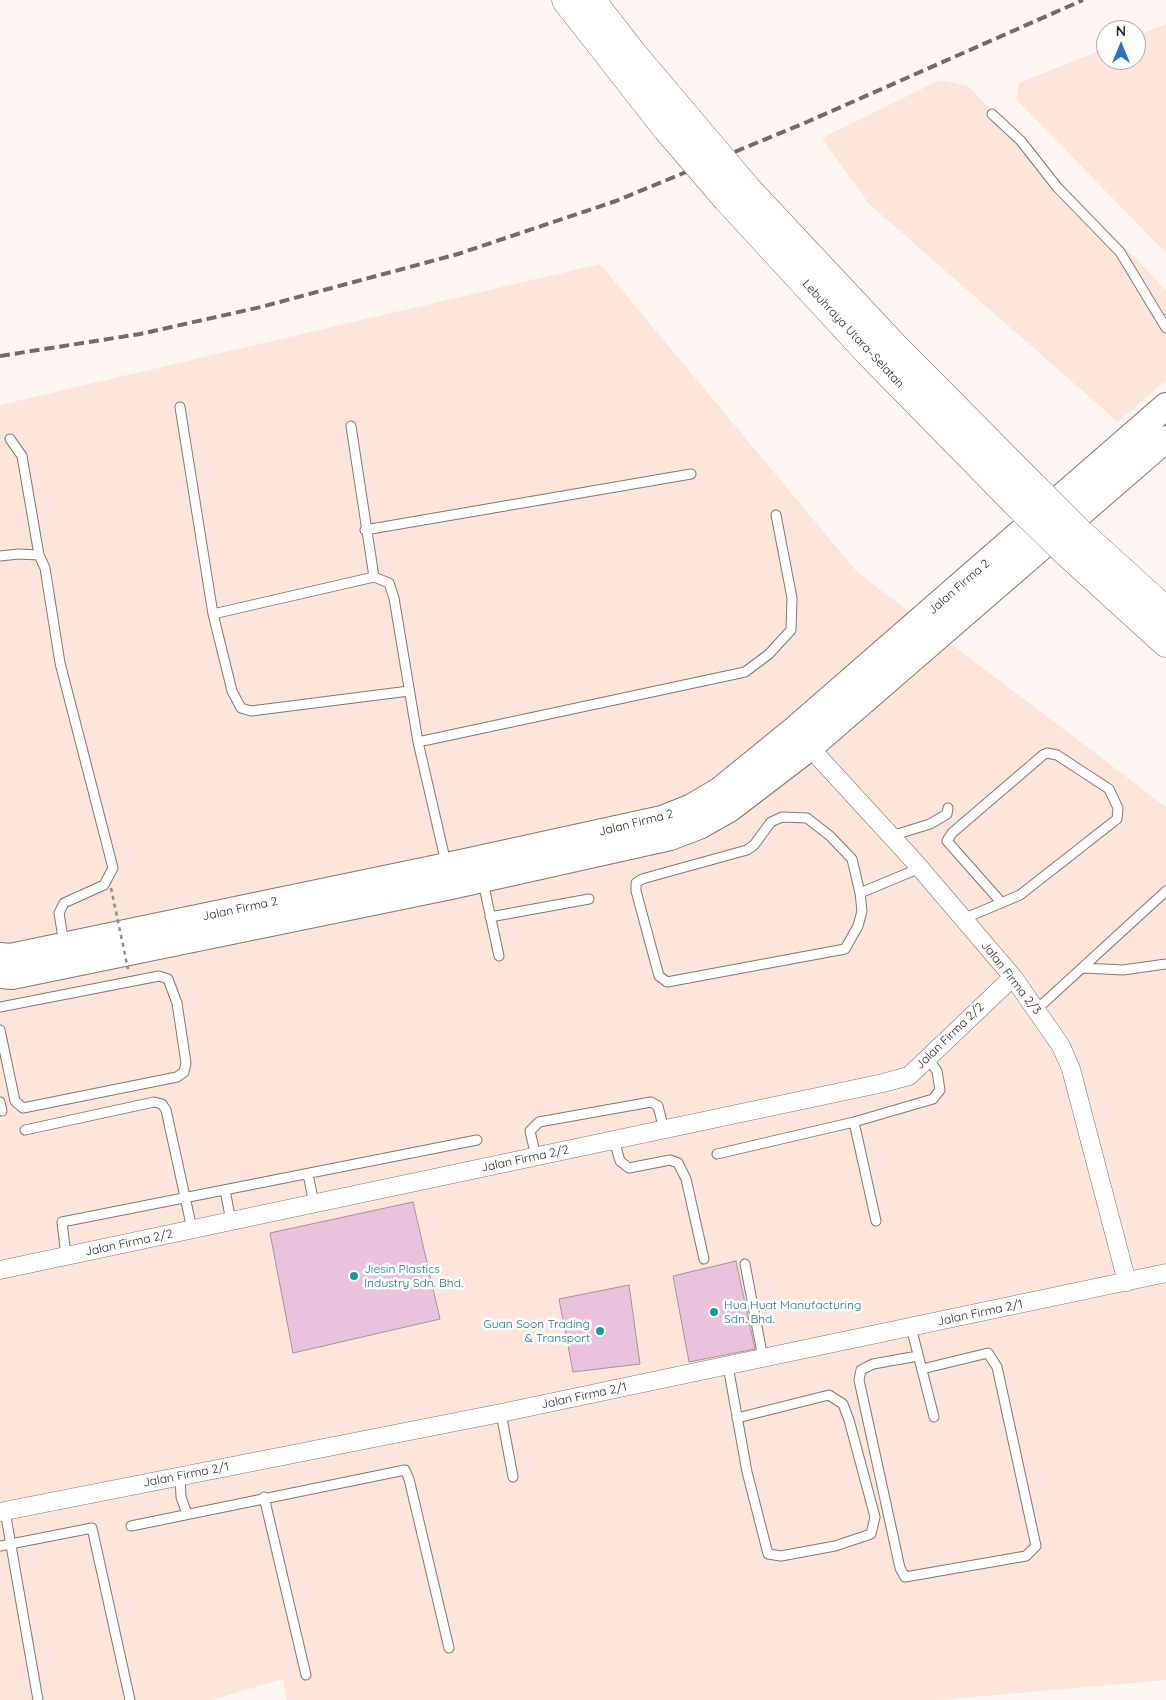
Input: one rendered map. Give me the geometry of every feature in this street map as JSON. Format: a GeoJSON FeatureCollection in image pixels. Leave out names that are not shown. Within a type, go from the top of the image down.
{"type":"FeatureCollection","features":[{"type":"Feature","properties":{"kind":"highway","name":"Lebuhraya Utara–Selatan"},"geometry":{"type":"LineString","coordinates":[[566,0],[678,124],[737,195],[894,346],[1026,496],[1073,543],[1166,643]]}},
{"type":"Feature","properties":{"kind":"highway","name":"Lebuhraya Utara–Selatan"},"geometry":{"type":"LineString","coordinates":[[591,0],[633,54],[678,124]]}},
{"type":"Feature","properties":{"kind":"highway","name":"Lebuhraya Utara–Selatan"},"geometry":{"type":"LineString","coordinates":[[1073,543],[1166,611]]}},
{"type":"Feature","properties":{"kind":"main road","name":"Jalan Firma 2"},"geometry":{"type":"LineString","coordinates":[[0,956],[10,957],[449,876],[482,879],[670,837],[699,826],[728,809],[1166,406]]}},
{"type":"Feature","properties":{"kind":"main road","name":"Jalan Firma 2"},"geometry":{"type":"LineString","coordinates":[[0,975],[12,976],[449,876],[662,819],[692,807],[802,739],[1166,439]]}},
{"type":"Feature","properties":{"kind":"street","name":"Jalan Firma 2/3"},"geometry":{"type":"LineString","coordinates":[[802,739],[920,868],[1013,977],[1061,1046],[1072,1069],[1127,1282]]}},
{"type":"Feature","properties":{"kind":"street","name":"Jalan Firma 2/2"},"geometry":{"type":"LineString","coordinates":[[0,1270],[664,1130],[909,1076],[1013,977]]}},
{"type":"Feature","properties":{"kind":"street","name":"Jalan Firma 2/1"},"geometry":{"type":"LineString","coordinates":[[3,1512],[500,1414],[1166,1273]]}},
{"type":"Feature","properties":{"kind":"lane"},"geometry":{"type":"LineString","coordinates":[[992,114],[1021,141],[1057,187],[1120,252],[1166,328]]}},
{"type":"Feature","properties":{"kind":"lane"},"geometry":{"type":"LineString","coordinates":[[180,408],[213,614],[232,691],[241,708],[251,711],[409,691]]}},
{"type":"Feature","properties":{"kind":"lane"},"geometry":{"type":"LineString","coordinates":[[351,426],[374,577]]}},
{"type":"Feature","properties":{"kind":"lane"},"geometry":{"type":"LineString","coordinates":[[10,439],[22,456],[39,555],[46,568],[60,663],[113,868],[104,884],[64,903],[59,913],[64,946]]}},
{"type":"Feature","properties":{"kind":"lane"},"geometry":{"type":"LineString","coordinates":[[366,530],[691,474]]}},
{"type":"Feature","properties":{"kind":"lane"},"geometry":{"type":"LineString","coordinates":[[418,742],[745,672],[769,654],[791,630],[792,598],[776,515]]}},
{"type":"Feature","properties":{"kind":"lane"},"geometry":{"type":"LineString","coordinates":[[0,556],[18,554],[39,555]]}},
{"type":"Feature","properties":{"kind":"lane"},"geometry":{"type":"LineString","coordinates":[[213,614],[374,577],[389,583],[418,742],[449,876]]}},
{"type":"Feature","properties":{"kind":"lane"},"geometry":{"type":"LineString","coordinates":[[963,918],[1020,895],[1117,819],[1118,808],[1109,789],[1057,755],[1047,753],[1043,755],[952,833],[947,841],[1001,902]]}},
{"type":"Feature","properties":{"kind":"lane"},"geometry":{"type":"LineString","coordinates":[[891,836],[930,824],[947,814],[948,808]]}},
{"type":"Feature","properties":{"kind":"lane"},"geometry":{"type":"LineString","coordinates":[[782,817],[807,818],[830,836],[852,859],[860,893],[862,911],[845,949],[667,982],[659,976],[636,891],[636,883],[642,879],[748,850],[754,846],[771,822],[782,817]]}},
{"type":"Feature","properties":{"kind":"lane"},"geometry":{"type":"LineString","coordinates":[[860,893],[920,868]]}},
{"type":"Feature","properties":{"kind":"lane"},"geometry":{"type":"LineString","coordinates":[[482,879],[499,956]]}},
{"type":"Feature","properties":{"kind":"lane"},"geometry":{"type":"LineString","coordinates":[[1036,1010],[1166,891]]}},
{"type":"Feature","properties":{"kind":"lane"},"geometry":{"type":"LineString","coordinates":[[490,917],[588,899]]}},
{"type":"Feature","properties":{"kind":"lane"},"geometry":{"type":"LineString","coordinates":[[1082,968],[1123,970],[1166,964]]}},
{"type":"Feature","properties":{"kind":"lane"},"geometry":{"type":"LineString","coordinates":[[0,1007],[158,976],[168,980],[176,1003],[186,1063],[184,1072],[177,1077],[23,1108],[15,1101],[0,1030]]}},
{"type":"Feature","properties":{"kind":"lane"},"geometry":{"type":"LineString","coordinates":[[717,1154],[854,1122],[933,1100],[940,1090],[937,1071],[928,1058]]}},
{"type":"Feature","properties":{"kind":"lane"},"geometry":{"type":"LineString","coordinates":[[25,1130],[154,1102],[162,1104],[166,1110],[192,1230]]}},
{"type":"Feature","properties":{"kind":"lane"},"geometry":{"type":"LineString","coordinates":[[536,1157],[530,1131],[539,1122],[651,1102],[658,1106],[664,1130]]}},
{"type":"Feature","properties":{"kind":"lane"},"geometry":{"type":"LineString","coordinates":[[854,1122],[876,1221]]}},
{"type":"Feature","properties":{"kind":"lane"},"geometry":{"type":"LineString","coordinates":[[66,1256],[62,1222],[477,1140]]}},
{"type":"Feature","properties":{"kind":"lane"},"geometry":{"type":"LineString","coordinates":[[614,1140],[620,1161],[629,1168],[670,1160],[678,1163],[686,1179],[704,1259]]}},
{"type":"Feature","properties":{"kind":"lane"},"geometry":{"type":"LineString","coordinates":[[308,1174],[314,1204]]}},
{"type":"Feature","properties":{"kind":"lane"},"geometry":{"type":"LineString","coordinates":[[226,1190],[231,1221]]}},
{"type":"Feature","properties":{"kind":"lane"},"geometry":{"type":"LineString","coordinates":[[745,1264],[763,1358]]}},
{"type":"Feature","properties":{"kind":"lane"},"geometry":{"type":"LineString","coordinates":[[911,1327],[934,1417]]}},
{"type":"Feature","properties":{"kind":"lane"},"geometry":{"type":"LineString","coordinates":[[918,1356],[873,1364],[861,1370],[859,1380],[900,1568],[905,1577],[1026,1556],[1036,1546],[997,1367],[988,1353],[922,1369]]}},
{"type":"Feature","properties":{"kind":"lane"},"geometry":{"type":"LineString","coordinates":[[728,1366],[737,1418],[748,1472],[768,1554],[781,1556],[834,1546],[871,1534],[875,1517],[843,1404],[829,1395],[737,1418]]}},
{"type":"Feature","properties":{"kind":"lane"},"geometry":{"type":"LineString","coordinates":[[500,1414],[513,1477]]}},
{"type":"Feature","properties":{"kind":"lane"},"geometry":{"type":"LineString","coordinates":[[131,1526],[404,1470],[409,1479],[448,1648]]}},
{"type":"Feature","properties":{"kind":"lane"},"geometry":{"type":"LineString","coordinates":[[180,1476],[181,1497],[187,1514]]}},
{"type":"Feature","properties":{"kind":"lane"},"geometry":{"type":"LineString","coordinates":[[264,1498],[306,1675]]}},
{"type":"Feature","properties":{"kind":"lane"},"geometry":{"type":"LineString","coordinates":[[3,1512],[11,1544],[38,1700]]}},
{"type":"Feature","properties":{"kind":"lane"},"geometry":{"type":"LineString","coordinates":[[0,1546],[92,1528],[130,1700]]}},
{"type":"Feature","properties":{"kind":"path"},"geometry":{"type":"LineString","coordinates":[[111,888],[128,970]]}},
{"type":"Feature","properties":{"kind":"shaded area"},"geometry":{"type":"Polygon","coordinates":[[[1166,24],[1166,253],[1016,99],[1019,83],[1096,52],[1096,70],[1146,70],[1146,32],[1166,24]]]}},
{"type":"Feature","properties":{"kind":"shaded area"},"geometry":{"type":"Polygon","coordinates":[[[940,80],[968,86],[1166,290],[1166,380],[1118,422],[869,204],[822,138],[940,80]]]}},
{"type":"Feature","properties":{"kind":"shaded area"},"geometry":{"type":"Polygon","coordinates":[[[600,264],[858,573],[1166,807],[1166,1680],[940,1700],[287,1700],[283,1679],[211,1700],[0,1700],[0,405],[600,264]]]}},
{"type":"Feature","properties":{"kind":"building","name":"Jiesin Plastics Industry Sdn. Bhd."},"geometry":{"type":"Polygon","coordinates":[[[413,1202],[440,1319],[293,1353],[270,1233],[413,1202]]]}},
{"type":"Feature","properties":{"kind":"building","name":"Hua Huat Manufacturing Sdn. Bhd."},"geometry":{"type":"Polygon","coordinates":[[[736,1261],[755,1349],[689,1362],[673,1276],[736,1261]]]}},
{"type":"Feature","properties":{"kind":"building","name":"Guan Soon Trading & Transport"},"geometry":{"type":"Polygon","coordinates":[[[629,1285],[640,1364],[573,1372],[559,1299],[629,1285]]]}},
{"type":"Feature","properties":{"kind":"railway"},"geometry":{"type":"LineString","coordinates":[[0,356],[140,334],[261,307],[458,254],[616,201],[807,122],[1083,0]]}},
{"type":"Feature","properties":{"kind":"place","name":"Jiesin Plastics Industry Sdn. Bhd."},"geometry":{"type":"Point","coordinates":[354,1276]}},
{"type":"Feature","properties":{"kind":"place","name":"Hua Huat Manufacturing Sdn. Bhd."},"geometry":{"type":"Point","coordinates":[714,1312]}},
{"type":"Feature","properties":{"kind":"place","name":"Guan Soon Trading & Transport"},"geometry":{"type":"Point","coordinates":[600,1331]}}]}
